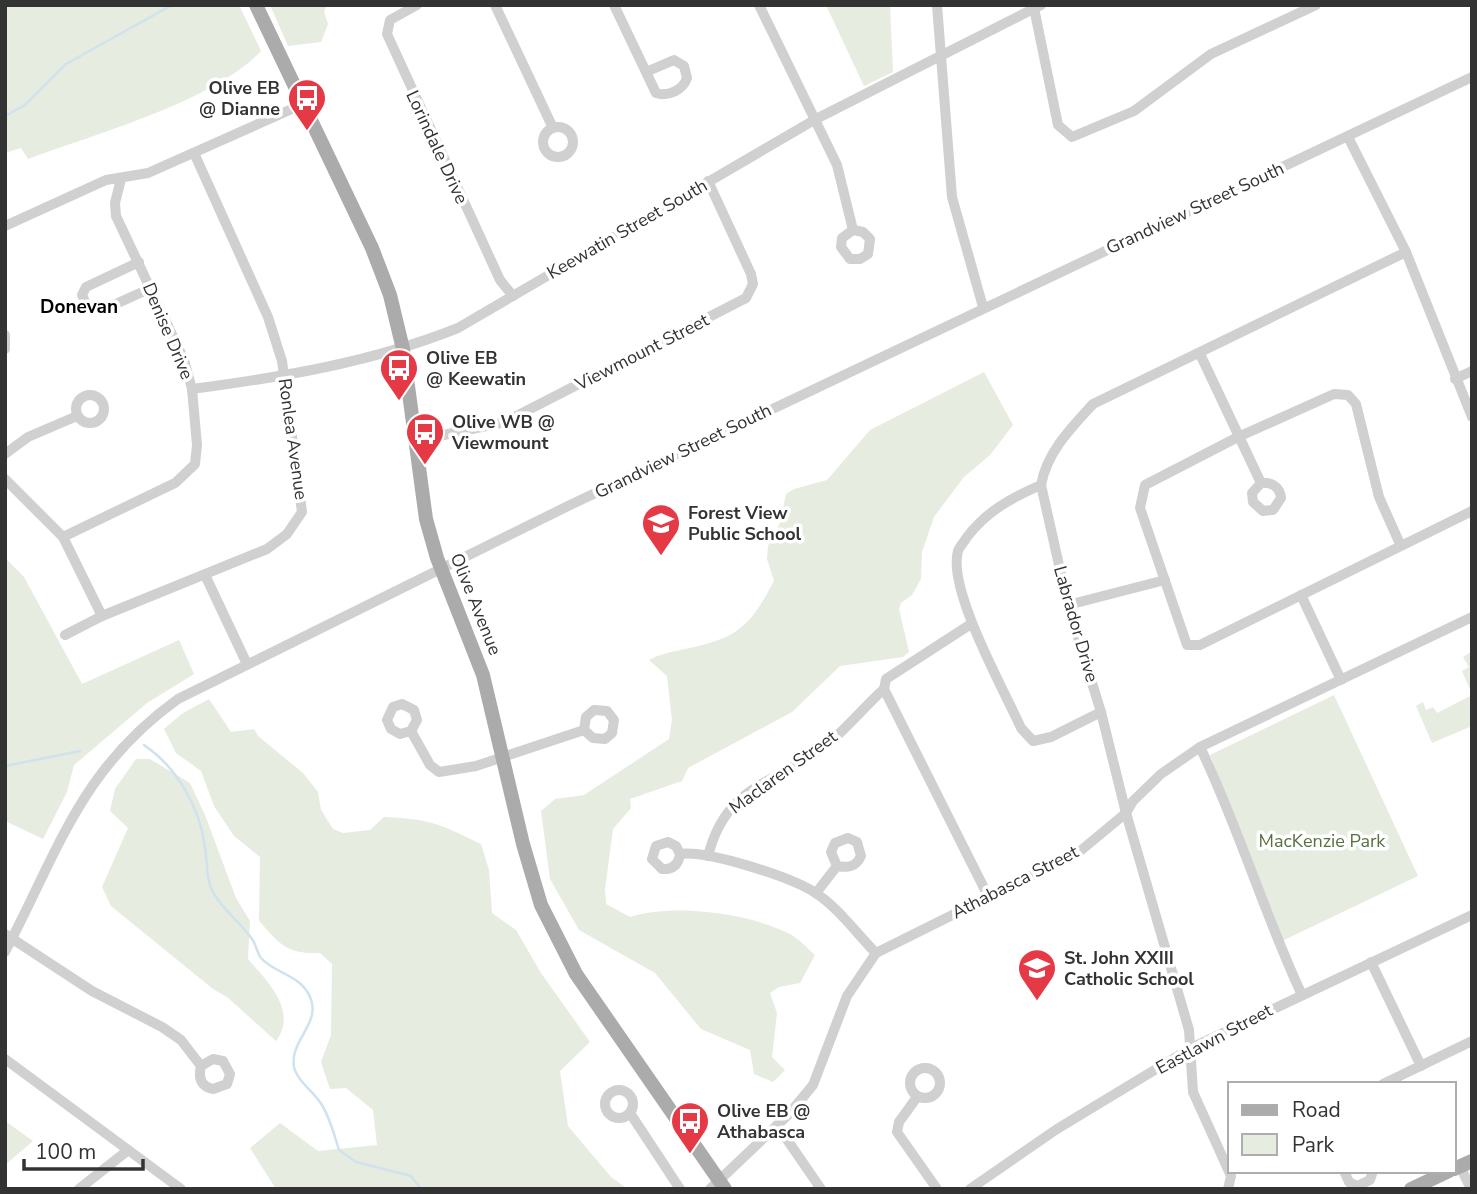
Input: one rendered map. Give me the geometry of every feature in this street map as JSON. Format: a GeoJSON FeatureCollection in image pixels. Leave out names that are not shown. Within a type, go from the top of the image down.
{"type":"FeatureCollection","features":[{"type":"Feature","properties":{"kind":"main road","name":"Olive Avenue"},"geometry":{"type":"LineString","coordinates":[[256,5],[378,262],[390,295],[403,349],[426,519],[442,569],[484,675],[530,873],[563,951],[718,1187]]}},
{"type":"Feature","properties":{"kind":"main road"},"geometry":{"type":"LineString","coordinates":[[1411,1189],[1446,1173]]}},
{"type":"Feature","properties":{"kind":"street","name":"Lorindale Drive"},"geometry":{"type":"LineString","coordinates":[[417,5],[390,20],[387,34],[500,280],[513,296]]}},
{"type":"Feature","properties":{"kind":"street"},"geometry":{"type":"LineString","coordinates":[[495,5],[553,128]]}},
{"type":"Feature","properties":{"kind":"street"},"geometry":{"type":"LineString","coordinates":[[614,5],[646,72]]}},
{"type":"Feature","properties":{"kind":"street"},"geometry":{"type":"LineString","coordinates":[[760,5],[836,165],[853,230]]}},
{"type":"Feature","properties":{"kind":"street"},"geometry":{"type":"LineString","coordinates":[[937,5],[952,197],[983,307]]}},
{"type":"Feature","properties":{"kind":"street"},"geometry":{"type":"LineString","coordinates":[[1038,7],[1058,125],[1072,137],[1134,111],[1211,54],[1316,5]]}},
{"type":"Feature","properties":{"kind":"street","name":"Keewatin Street South"},"geometry":{"type":"LineString","coordinates":[[192,389],[284,377],[403,349],[458,328],[816,119],[1038,7]]}},
{"type":"Feature","properties":{"kind":"street","name":"Grandview Street South"},"geometry":{"type":"LineString","coordinates":[[5,952],[9,936],[75,811],[104,766],[153,717],[203,684],[983,307],[1472,77]]}},
{"type":"Feature","properties":{"kind":"street"},"geometry":{"type":"LineString","coordinates":[[5,226],[106,180],[141,175],[303,104]]}},
{"type":"Feature","properties":{"kind":"street"},"geometry":{"type":"LineString","coordinates":[[1348,137],[1406,252],[1472,417]]}},
{"type":"Feature","properties":{"kind":"street","name":"Ronlea Avenue"},"geometry":{"type":"LineString","coordinates":[[65,635],[102,616],[267,549],[288,534],[302,512],[284,377],[268,317],[194,153]]}},
{"type":"Feature","properties":{"kind":"street","name":"Denise Drive"},"geometry":{"type":"LineString","coordinates":[[63,537],[175,483],[195,464],[197,444],[192,389],[176,342],[116,216],[115,203],[121,179]]}},
{"type":"Feature","properties":{"kind":"street","name":"Viewmount Street"},"geometry":{"type":"LineString","coordinates":[[415,442],[505,422],[746,298],[753,284],[751,274],[708,181]]}},
{"type":"Feature","properties":{"kind":"street"},"geometry":{"type":"LineString","coordinates":[[1101,712],[1051,737],[1033,741],[1021,728],[971,624],[960,592],[958,551],[981,519],[1010,498],[1041,485],[1044,469],[1059,444],[1093,404],[1406,252]]}},
{"type":"Feature","properties":{"kind":"street"},"geometry":{"type":"LineString","coordinates":[[139,262],[94,282],[82,295],[88,308],[94,310],[151,288]]}},
{"type":"Feature","properties":{"kind":"street"},"geometry":{"type":"LineString","coordinates":[[5,335],[5,349]]}},
{"type":"Feature","properties":{"kind":"street"},"geometry":{"type":"LineString","coordinates":[[1200,354],[1261,483]]}},
{"type":"Feature","properties":{"kind":"street"},"geometry":{"type":"LineString","coordinates":[[1455,379],[1472,371]]}},
{"type":"Feature","properties":{"kind":"street"},"geometry":{"type":"LineString","coordinates":[[1400,544],[1379,497],[1356,404],[1348,395],[1334,394],[1238,437],[1145,485],[1140,508],[1187,645],[1200,645],[1400,544],[1472,511]]}},
{"type":"Feature","properties":{"kind":"street"},"geometry":{"type":"LineString","coordinates":[[5,454],[28,437],[77,416]]}},
{"type":"Feature","properties":{"kind":"street"},"geometry":{"type":"LineString","coordinates":[[5,479],[63,537],[102,616]]}},
{"type":"Feature","properties":{"kind":"street","name":"Labrador Drive"},"geometry":{"type":"LineString","coordinates":[[1041,485],[1068,605],[1101,712],[1126,813],[1189,1030],[1194,1092],[1228,1168]]}},
{"type":"Feature","properties":{"kind":"street"},"geometry":{"type":"LineString","coordinates":[[205,575],[247,664]]}},
{"type":"Feature","properties":{"kind":"street"},"geometry":{"type":"LineString","coordinates":[[1068,605],[1164,580]]}},
{"type":"Feature","properties":{"kind":"street"},"geometry":{"type":"LineString","coordinates":[[1301,595],[1341,680]]}},
{"type":"Feature","properties":{"kind":"street","name":"Athabasca Street"},"geometry":{"type":"LineString","coordinates":[[718,1187],[813,1084],[847,996],[876,953],[1079,852],[1126,813],[1133,801],[1161,774],[1200,747],[1472,617]]}},
{"type":"Feature","properties":{"kind":"street","name":"Maclaren Street"},"geometry":{"type":"LineString","coordinates":[[708,856],[714,832],[726,811],[741,797],[830,742],[884,689],[886,679],[971,624]]}},
{"type":"Feature","properties":{"kind":"street"},"geometry":{"type":"LineString","coordinates":[[884,689],[988,896]]}},
{"type":"Feature","properties":{"kind":"street"},"geometry":{"type":"LineString","coordinates":[[411,731],[430,765],[439,772],[476,766],[584,730]]}},
{"type":"Feature","properties":{"kind":"street"},"geometry":{"type":"LineString","coordinates":[[1200,747],[1219,788],[1276,941],[1302,995]]}},
{"type":"Feature","properties":{"kind":"street"},"geometry":{"type":"LineString","coordinates":[[680,854],[708,856],[783,877],[816,893],[876,953]]}},
{"type":"Feature","properties":{"kind":"street"},"geometry":{"type":"LineString","coordinates":[[816,893],[837,866]]}},
{"type":"Feature","properties":{"kind":"street","name":"Eastlawn Street"},"geometry":{"type":"LineString","coordinates":[[970,1189],[1057,1129],[1191,1048],[1472,915]]}},
{"type":"Feature","properties":{"kind":"street"},"geometry":{"type":"LineString","coordinates":[[9,936],[92,991],[162,1027],[181,1040],[201,1066]]}},
{"type":"Feature","properties":{"kind":"street"},"geometry":{"type":"LineString","coordinates":[[1371,962],[1421,1066]]}},
{"type":"Feature","properties":{"kind":"street"},"geometry":{"type":"LineString","coordinates":[[1387,1082],[1472,1041]]}},
{"type":"Feature","properties":{"kind":"street"},"geometry":{"type":"LineString","coordinates":[[5,1059],[181,1189]]}},
{"type":"Feature","properties":{"kind":"street"},"geometry":{"type":"LineString","coordinates":[[917,1097],[899,1122],[897,1132],[937,1189]]}},
{"type":"Feature","properties":{"kind":"street"},"geometry":{"type":"LineString","coordinates":[[631,1113],[680,1189]]}},
{"type":"Feature","properties":{"kind":"street"},"geometry":{"type":"LineString","coordinates":[[777,1125],[821,1189]]}},
{"type":"Feature","properties":{"kind":"street"},"geometry":{"type":"LineString","coordinates":[[79,1189],[127,1151]]}},
{"type":"Feature","properties":{"kind":"street"},"geometry":{"type":"LineString","coordinates":[[1459,1167],[1471,1189]]}},
{"type":"Feature","properties":{"kind":"street"},"geometry":{"type":"LineString","coordinates":[[1345,1173],[1349,1182],[1357,1186],[1370,1180],[1372,1173]]}},
{"type":"Feature","properties":{"kind":"green space"},"geometry":{"type":"Polygon","coordinates":[[[5,5],[239,5],[261,51],[214,86],[184,101],[28,159],[21,148],[5,153],[5,5]]]}},
{"type":"Feature","properties":{"kind":"green space"},"geometry":{"type":"Polygon","coordinates":[[[270,5],[327,5],[324,12],[328,24],[321,42],[288,46],[270,5]]]}},
{"type":"Feature","properties":{"kind":"green space"},"geometry":{"type":"Polygon","coordinates":[[[826,5],[890,5],[893,72],[864,86],[826,5]]]}},
{"type":"Feature","properties":{"kind":"green space"},"geometry":{"type":"Polygon","coordinates":[[[984,372],[1013,425],[990,455],[964,477],[934,517],[922,552],[921,579],[912,595],[901,603],[899,609],[909,652],[903,657],[840,666],[792,712],[688,768],[682,781],[630,799],[631,808],[613,829],[605,889],[606,904],[630,917],[667,911],[689,911],[711,912],[754,921],[790,934],[815,955],[800,983],[779,987],[770,993],[777,1013],[772,1057],[785,1070],[773,1082],[754,1074],[750,1050],[701,1029],[655,973],[579,930],[550,879],[541,811],[555,799],[584,795],[669,739],[672,720],[667,676],[649,660],[721,639],[750,618],[774,581],[767,559],[768,546],[780,523],[786,494],[794,489],[827,480],[870,430],[984,372]]]}},
{"type":"Feature","properties":{"kind":"green space"},"geometry":{"type":"Polygon","coordinates":[[[5,558],[24,577],[82,684],[179,640],[194,674],[147,703],[74,765],[67,792],[43,839],[5,821],[5,558]]]}},
{"type":"Feature","properties":{"kind":"green space"},"geometry":{"type":"Polygon","coordinates":[[[1471,652],[1472,694],[1462,671],[1469,667],[1463,657],[1471,652]]]}},
{"type":"Feature","properties":{"kind":"green space","name":"MacKenzie Park"},"geometry":{"type":"Polygon","coordinates":[[[1334,695],[1418,876],[1282,941],[1210,755],[1334,695]]]}},
{"type":"Feature","properties":{"kind":"green space"},"geometry":{"type":"Polygon","coordinates":[[[1472,695],[1472,726],[1432,743],[1416,706],[1423,702],[1426,710],[1433,707],[1437,713],[1472,695]]]}},
{"type":"Feature","properties":{"kind":"green space"},"geometry":{"type":"Polygon","coordinates":[[[209,699],[231,732],[254,729],[258,736],[303,773],[318,792],[321,810],[333,829],[343,833],[370,830],[384,817],[400,818],[434,824],[481,844],[489,870],[492,913],[516,930],[541,973],[590,1042],[560,1071],[568,1126],[611,1177],[628,1189],[276,1189],[250,1148],[280,1123],[318,1151],[377,1145],[373,1110],[346,1088],[330,1089],[321,1062],[331,1035],[332,964],[320,953],[299,952],[285,946],[259,921],[260,857],[234,836],[214,806],[201,771],[176,753],[164,729],[183,713],[209,699]]]}},
{"type":"Feature","properties":{"kind":"green space"},"geometry":{"type":"Polygon","coordinates":[[[136,759],[150,759],[190,783],[236,898],[250,921],[248,959],[278,997],[282,1008],[282,1030],[276,1041],[227,997],[213,989],[111,906],[102,887],[128,828],[110,811],[115,789],[136,759]]]}},
{"type":"Feature","properties":{"kind":"green space"},"geometry":{"type":"Polygon","coordinates":[[[5,1121],[33,1141],[5,1165],[5,1121]]]}},
{"type":"Feature","properties":{"kind":"waterway"},"geometry":{"type":"LineString","coordinates":[[5,116],[25,105],[66,64],[172,5]]}},
{"type":"Feature","properties":{"kind":"waterway"},"geometry":{"type":"LineString","coordinates":[[144,745],[167,765],[192,803],[202,832],[209,883],[214,894],[252,939],[261,958],[298,982],[308,993],[312,1013],[296,1048],[294,1067],[325,1111],[339,1150],[356,1162],[411,1176],[421,1189]]}},
{"type":"Feature","properties":{"kind":"waterway"},"geometry":{"type":"LineString","coordinates":[[5,766],[80,751]]}},
{"type":"Feature","properties":{"kind":"place","name":"Olive EB @ Dianne"},"geometry":{"type":"Point","coordinates":[307,132]}},
{"type":"Feature","properties":{"kind":"place","name":"Olive EB @ Keewatin"},"geometry":{"type":"Point","coordinates":[399,402]}},
{"type":"Feature","properties":{"kind":"place","name":"Olive WB @ Viewmount"},"geometry":{"type":"Point","coordinates":[425,466]}},
{"type":"Feature","properties":{"kind":"place","name":"Forest View Public School"},"geometry":{"type":"Point","coordinates":[661,557]}},
{"type":"Feature","properties":{"kind":"place","name":"St. John XXIII Catholic School"},"geometry":{"type":"Point","coordinates":[1037,1002]}},
{"type":"Feature","properties":{"kind":"place","name":"Olive EB @ Athabasca"},"geometry":{"type":"Point","coordinates":[690,1155]}},
{"type":"Feature","properties":{"kind":"district","name":"Donevan"},"geometry":{"type":"Point","coordinates":[79,307]}}]}
